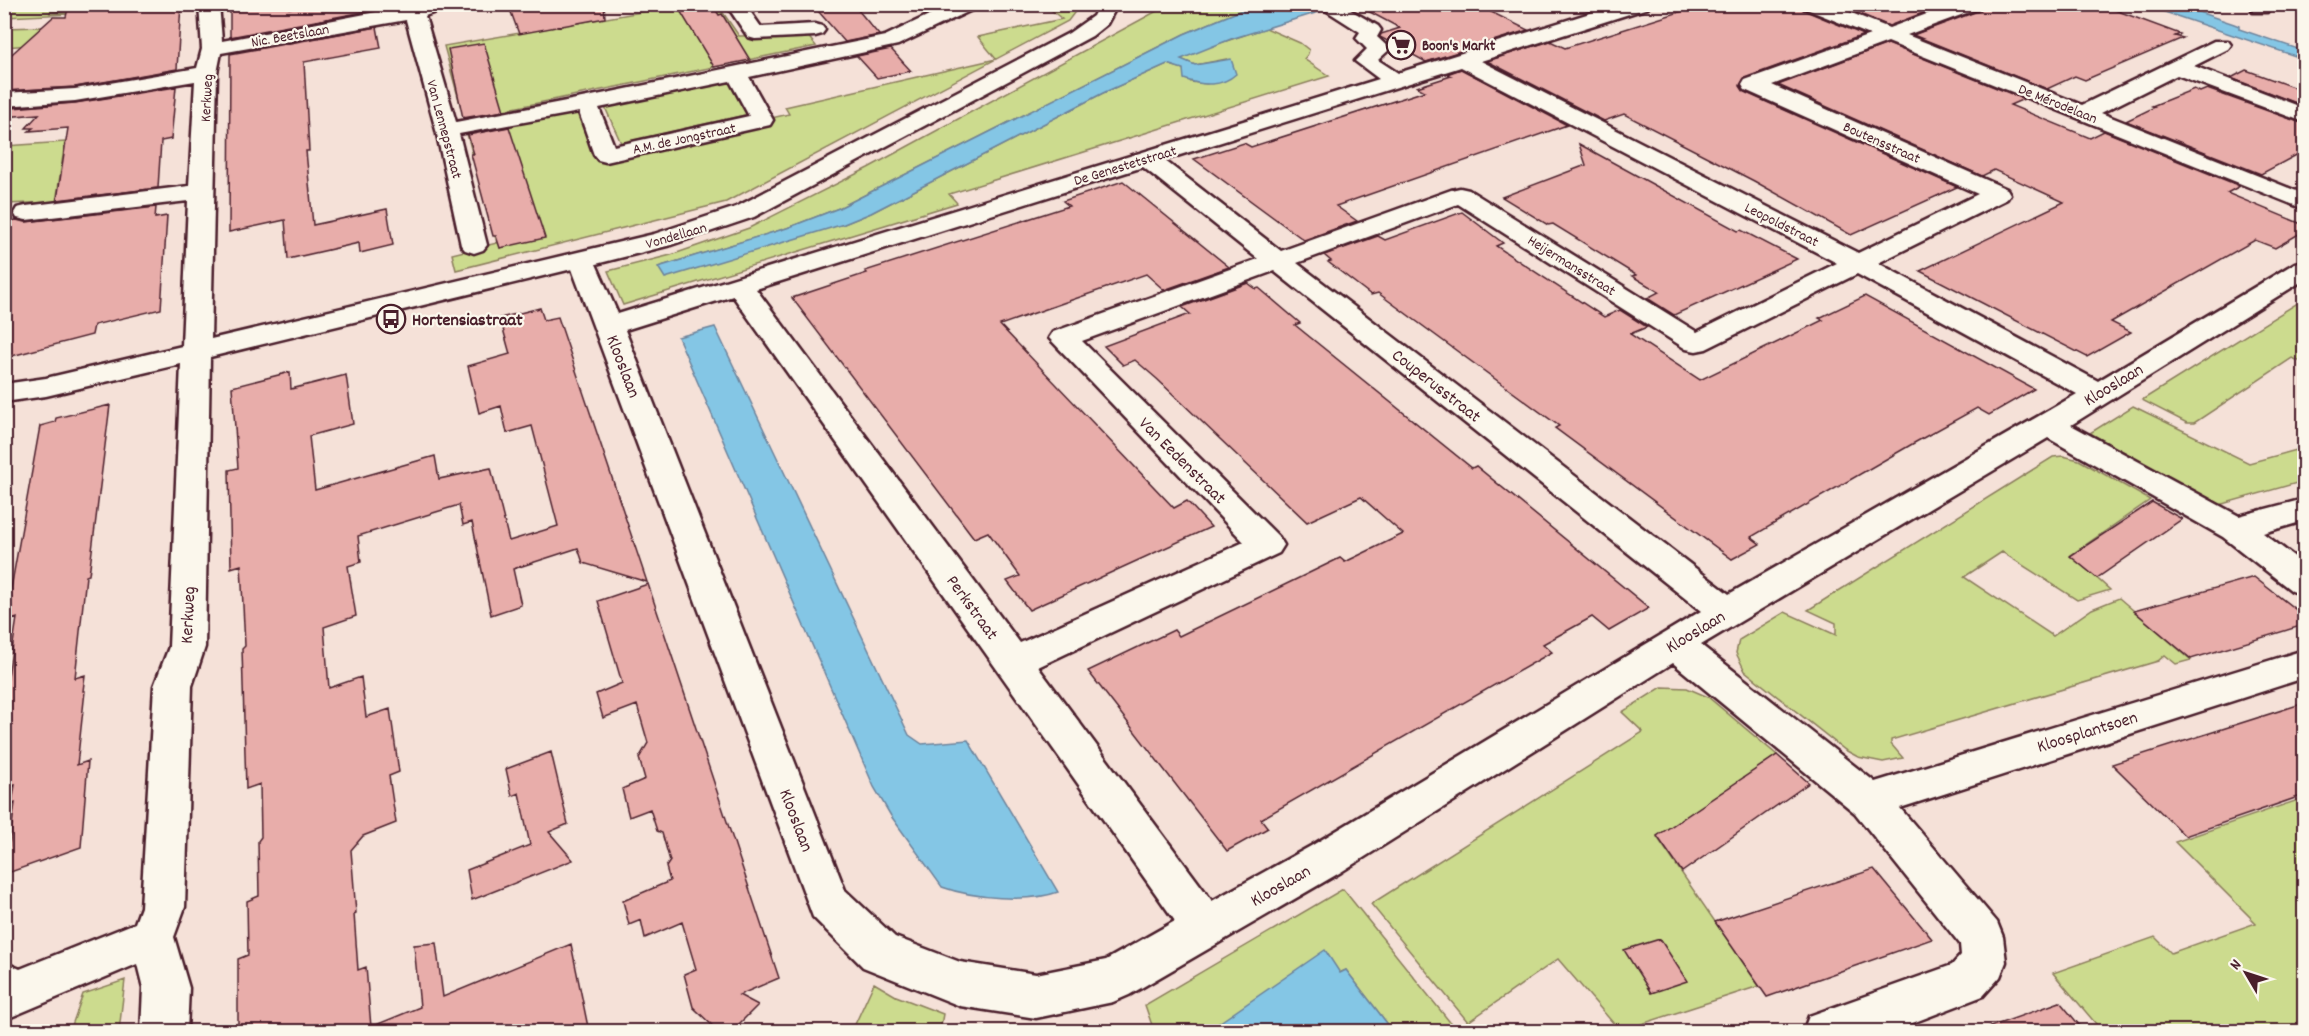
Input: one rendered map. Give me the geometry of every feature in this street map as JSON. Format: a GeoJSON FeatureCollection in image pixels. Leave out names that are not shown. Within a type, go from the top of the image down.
{"type":"FeatureCollection","features":[{"type":"Feature","properties":{"kind":"street","name":"Kerkweg"},"geometry":{"type":"LineString","coordinates":[[152,937],[163,907],[173,687],[187,647],[206,72],[212,49],[209,4]]}},
{"type":"Feature","properties":{"kind":"street","name":"Nic. Beetslaan"},"geometry":{"type":"LineString","coordinates":[[212,49],[414,14],[439,4]]}},
{"type":"Feature","properties":{"kind":"street"},"geometry":{"type":"LineString","coordinates":[[735,4],[755,33],[815,30]]}},
{"type":"Feature","properties":{"kind":"street"},"geometry":{"type":"LineString","coordinates":[[447,130],[587,104],[891,41],[969,4]]}},
{"type":"Feature","properties":{"kind":"street","name":"Vondellaan"},"geometry":{"type":"LineString","coordinates":[[4,393],[46,387],[662,240],[745,212],[1090,29],[1106,15],[1109,4]]}},
{"type":"Feature","properties":{"kind":"street"},"geometry":{"type":"LineString","coordinates":[[1324,4],[1371,30],[1366,38],[1380,49],[1365,61],[1396,81]]}},
{"type":"Feature","properties":{"kind":"street","name":"De Genestetstraat"},"geometry":{"type":"LineString","coordinates":[[609,326],[1641,4]]}},
{"type":"Feature","properties":{"kind":"street","name":"De Mérodelaan"},"geometry":{"type":"LineString","coordinates":[[1811,4],[2302,198]]}},
{"type":"Feature","properties":{"kind":"street"},"geometry":{"type":"LineString","coordinates":[[1886,34],[1973,4]]}},
{"type":"Feature","properties":{"kind":"street"},"geometry":{"type":"LineString","coordinates":[[802,13],[832,53]]}},
{"type":"Feature","properties":{"kind":"street","name":"Van Lennepstraat"},"geometry":{"type":"LineString","coordinates":[[414,14],[447,130],[474,245]]}},
{"type":"Feature","properties":{"kind":"street","name":"Boutensstraat"},"geometry":{"type":"LineString","coordinates":[[1857,263],[1998,194],[1753,85],[1886,34]]}},
{"type":"Feature","properties":{"kind":"street"},"geometry":{"type":"LineString","coordinates":[[2083,113],[2221,45]]}},
{"type":"Feature","properties":{"kind":"street","name":"Leopoldstraat"},"geometry":{"type":"LineString","coordinates":[[1464,60],[1857,263],[2097,393]]}},
{"type":"Feature","properties":{"kind":"street"},"geometry":{"type":"LineString","coordinates":[[2176,67],[2304,115]]}},
{"type":"Feature","properties":{"kind":"street"},"geometry":{"type":"LineString","coordinates":[[4,100],[75,95],[206,72]]}},
{"type":"Feature","properties":{"kind":"street","name":"A.M. de Jongstraat"},"geometry":{"type":"LineString","coordinates":[[587,104],[606,155],[762,120],[736,73]]}},
{"type":"Feature","properties":{"kind":"street","name":"Couperusstraat"},"geometry":{"type":"LineString","coordinates":[[1147,159],[1727,612]]}},
{"type":"Feature","properties":{"kind":"street"},"geometry":{"type":"LineString","coordinates":[[26,213],[201,192]]}},
{"type":"Feature","properties":{"kind":"street","name":"Heijermansstraat"},"geometry":{"type":"LineString","coordinates":[[1277,260],[1460,195],[1696,343],[1857,263]]}},
{"type":"Feature","properties":{"kind":"street","name":"Klooslaan"},"geometry":{"type":"LineString","coordinates":[[581,259],[609,326],[828,903],[879,952],[960,984],[1036,996],[1113,980],[1206,928],[1326,859],[1674,644],[2048,425],[2304,268]]}},
{"type":"Feature","properties":{"kind":"street","name":"Van Eedenstraat"},"geometry":{"type":"LineString","coordinates":[[1013,662],[1267,545],[1063,338],[1277,260]]}},
{"type":"Feature","properties":{"kind":"street","name":"Perkstraat"},"geometry":{"type":"LineString","coordinates":[[740,286],[1206,928]]}},
{"type":"Feature","properties":{"kind":"street"},"geometry":{"type":"LineString","coordinates":[[2048,425],[2235,529],[2304,582]]}},
{"type":"Feature","properties":{"kind":"street"},"geometry":{"type":"LineString","coordinates":[[2235,529],[2304,510]]}},
{"type":"Feature","properties":{"kind":"street"},"geometry":{"type":"LineString","coordinates":[[1674,644],[1869,801],[1981,937],[1984,962],[1967,981],[1826,1032]]}},
{"type":"Feature","properties":{"kind":"street","name":"Kloosplantsoen"},"geometry":{"type":"LineString","coordinates":[[1869,801],[2304,664]]}},
{"type":"Feature","properties":{"kind":"street"},"geometry":{"type":"LineString","coordinates":[[4,984],[11,995],[152,937],[166,988],[164,1032]]}},
{"type":"Feature","properties":{"kind":"green space"},"geometry":{"type":"Polygon","coordinates":[[[717,4],[739,36],[807,35],[816,46],[464,118],[444,46],[653,10],[650,5],[717,4]]]}},
{"type":"Feature","properties":{"kind":"green space"},"geometry":{"type":"Polygon","coordinates":[[[5,5],[69,5],[67,11],[49,13],[90,13],[5,17],[5,5]]]}},
{"type":"Feature","properties":{"kind":"green space"},"geometry":{"type":"Polygon","coordinates":[[[1045,5],[1080,5],[1068,21],[726,202],[456,270],[452,254],[497,243],[467,134],[576,111],[595,158],[789,114],[785,107],[996,59],[978,37],[1062,19],[1045,5]]]}},
{"type":"Feature","properties":{"kind":"green space"},"geometry":{"type":"Polygon","coordinates":[[[1254,5],[1184,34],[839,208],[787,228],[658,267],[844,224],[871,213],[1103,93],[1167,64],[1183,69],[1191,82],[1207,84],[1226,59],[1195,65],[1180,59],[1266,28],[1300,43],[1309,50],[1304,59],[1329,76],[949,194],[957,203],[623,305],[608,271],[671,255],[749,228],[868,168],[1166,6],[1254,5]]]}},
{"type":"Feature","properties":{"kind":"green space"},"geometry":{"type":"Polygon","coordinates":[[[76,26],[55,43],[5,47],[5,28],[76,26]]]}},
{"type":"Feature","properties":{"kind":"green space"},"geometry":{"type":"Polygon","coordinates":[[[731,78],[754,113],[621,143],[604,105],[731,78]]]}},
{"type":"Feature","properties":{"kind":"green space"},"geometry":{"type":"Polygon","coordinates":[[[65,142],[56,202],[5,204],[5,146],[65,142]]]}},
{"type":"Feature","properties":{"kind":"green space"},"geometry":{"type":"Polygon","coordinates":[[[2304,299],[2304,363],[2292,358],[2194,423],[2187,423],[2142,400],[2304,299]]]}},
{"type":"Feature","properties":{"kind":"green space"},"geometry":{"type":"Polygon","coordinates":[[[2133,406],[2249,463],[2304,448],[2304,481],[2219,505],[2090,433],[2133,406]]]}},
{"type":"Feature","properties":{"kind":"green space"},"geometry":{"type":"Polygon","coordinates":[[[2063,456],[2079,460],[2150,500],[2071,555],[2110,590],[2077,600],[2002,552],[1964,577],[2053,636],[2092,609],[2119,598],[2191,660],[2176,664],[2165,655],[2158,661],[1891,740],[1891,744],[1903,758],[1883,762],[1858,757],[1845,750],[1745,671],[1736,653],[1739,640],[1785,612],[1836,635],[1836,623],[1808,610],[2053,457],[2063,456]]]}},
{"type":"Feature","properties":{"kind":"green space"},"geometry":{"type":"Polygon","coordinates":[[[1662,687],[1687,688],[1708,697],[1777,755],[1657,837],[1759,986],[1620,1031],[1558,959],[1468,1022],[1371,904],[1643,732],[1622,712],[1662,687]]]}},
{"type":"Feature","properties":{"kind":"green space"},"geometry":{"type":"Polygon","coordinates":[[[2304,798],[2304,1031],[2102,1031],[2053,973],[2155,937],[2171,953],[2256,923],[2175,842],[2304,798]]]}},
{"type":"Feature","properties":{"kind":"green space"},"geometry":{"type":"Polygon","coordinates":[[[1343,889],[1457,1031],[1393,1031],[1346,970],[1216,1026],[1218,1031],[1154,1031],[1145,1005],[1343,889]]]}},
{"type":"Feature","properties":{"kind":"green space"},"geometry":{"type":"Polygon","coordinates":[[[125,980],[119,1031],[70,1031],[83,994],[125,980]]]}},
{"type":"Feature","properties":{"kind":"green space"},"geometry":{"type":"Polygon","coordinates":[[[874,983],[896,996],[943,1014],[940,1031],[852,1031],[874,983]]]}},
{"type":"Feature","properties":{"kind":"water"},"geometry":{"type":"Polygon","coordinates":[[[1310,4],[1322,11],[1231,39],[1181,59],[1195,65],[1231,59],[1236,74],[1224,81],[1205,84],[1184,79],[1183,69],[1167,64],[1103,93],[871,213],[844,224],[665,278],[658,267],[787,228],[839,208],[1184,34],[1254,5],[1310,4]]]}},
{"type":"Feature","properties":{"kind":"water"},"geometry":{"type":"Polygon","coordinates":[[[2144,5],[2178,5],[2304,51],[2304,59],[2144,5]]]}},
{"type":"Feature","properties":{"kind":"water"},"geometry":{"type":"Polygon","coordinates":[[[715,327],[909,735],[922,744],[968,740],[1058,892],[1031,897],[1000,898],[969,894],[942,887],[891,816],[874,787],[678,337],[715,327]]]}},
{"type":"Feature","properties":{"kind":"water"},"geometry":{"type":"Polygon","coordinates":[[[1325,950],[1340,973],[1346,970],[1393,1031],[1218,1031],[1216,1025],[1325,950]]]}},
{"type":"Feature","properties":{"kind":"building"},"geometry":{"type":"Polygon","coordinates":[[[69,4],[181,4],[177,69],[75,87],[4,91],[4,61],[53,17],[66,17],[69,4]]]}},
{"type":"Feature","properties":{"kind":"building"},"geometry":{"type":"Polygon","coordinates":[[[230,4],[288,4],[289,8],[309,4],[373,4],[374,10],[230,37],[230,4]]]}},
{"type":"Feature","properties":{"kind":"building"},"geometry":{"type":"Polygon","coordinates":[[[508,4],[604,4],[605,18],[519,34],[508,4]]]}},
{"type":"Feature","properties":{"kind":"building"},"geometry":{"type":"Polygon","coordinates":[[[676,4],[712,4],[719,15],[722,14],[750,60],[714,67],[676,4]]]}},
{"type":"Feature","properties":{"kind":"building"},"geometry":{"type":"Polygon","coordinates":[[[812,4],[853,4],[879,35],[845,42],[812,4]]]}},
{"type":"Feature","properties":{"kind":"building"},"geometry":{"type":"Polygon","coordinates":[[[1355,4],[1475,4],[1528,30],[1426,62],[1380,37],[1381,34],[1400,28],[1355,4]]]}},
{"type":"Feature","properties":{"kind":"building"},"geometry":{"type":"Polygon","coordinates":[[[1705,4],[1800,4],[1803,10],[1864,35],[1744,78],[1740,86],[1744,92],[1957,187],[1851,235],[1754,181],[1624,114],[1604,121],[1487,61],[1550,41],[1565,48],[1705,4]]]}},
{"type":"Feature","properties":{"kind":"building"},"geometry":{"type":"Polygon","coordinates":[[[1836,4],[1946,4],[1889,26],[1836,4]]]}},
{"type":"Feature","properties":{"kind":"building"},"geometry":{"type":"Polygon","coordinates":[[[1984,4],[2099,4],[2180,34],[2175,36],[2183,38],[2085,80],[2075,76],[2047,89],[1913,35],[1981,10],[1984,4]]]}},
{"type":"Feature","properties":{"kind":"building"},"geometry":{"type":"Polygon","coordinates":[[[377,27],[381,48],[304,62],[309,151],[306,151],[313,225],[387,209],[393,245],[360,253],[359,243],[288,259],[285,220],[229,232],[230,54],[377,27]]]}},
{"type":"Feature","properties":{"kind":"building"},"geometry":{"type":"Polygon","coordinates":[[[484,43],[504,111],[463,118],[448,49],[484,43]]]}},
{"type":"Feature","properties":{"kind":"building"},"geometry":{"type":"Polygon","coordinates":[[[1888,44],[2024,99],[2010,105],[2090,138],[2104,131],[2240,186],[2227,193],[2304,225],[2304,231],[2275,248],[2255,240],[2111,322],[2131,332],[2087,357],[1920,271],[2064,202],[1994,170],[1982,176],[1778,85],[1888,44]]]}},
{"type":"Feature","properties":{"kind":"building"},"geometry":{"type":"Polygon","coordinates":[[[891,49],[911,71],[877,78],[857,56],[891,49]]]}},
{"type":"Feature","properties":{"kind":"building"},"geometry":{"type":"Polygon","coordinates":[[[1461,69],[1567,125],[1336,206],[1357,221],[1304,240],[1194,159],[1244,143],[1251,147],[1425,91],[1417,87],[1451,76],[1447,74],[1461,69]]]}},
{"type":"Feature","properties":{"kind":"building"},"geometry":{"type":"Polygon","coordinates":[[[2246,70],[2304,91],[2304,106],[2231,78],[2246,70]]]}},
{"type":"Feature","properties":{"kind":"building"},"geometry":{"type":"Polygon","coordinates":[[[176,87],[171,139],[161,141],[158,188],[57,200],[68,128],[29,131],[33,128],[26,128],[39,114],[4,117],[12,108],[75,103],[176,87]]]}},
{"type":"Feature","properties":{"kind":"building"},"geometry":{"type":"Polygon","coordinates":[[[2194,89],[2200,92],[2207,89],[2304,124],[2304,151],[2261,174],[2126,121],[2155,107],[2152,106],[2194,89]]]}},
{"type":"Feature","properties":{"kind":"building"},"geometry":{"type":"Polygon","coordinates":[[[509,127],[545,238],[500,248],[496,236],[493,236],[468,135],[509,127]]]}},
{"type":"Feature","properties":{"kind":"building"},"geometry":{"type":"Polygon","coordinates":[[[1579,144],[1738,231],[1741,230],[1797,259],[1674,315],[1647,298],[1659,292],[1632,276],[1636,275],[1553,224],[1548,225],[1502,197],[1586,165],[1579,144]]]}},
{"type":"Feature","properties":{"kind":"building"},"geometry":{"type":"Polygon","coordinates":[[[1123,181],[1229,267],[1164,290],[1146,274],[1000,325],[1174,508],[1187,501],[1211,527],[1029,610],[1007,581],[1020,576],[988,532],[974,538],[792,298],[867,273],[865,271],[1069,206],[1063,201],[1123,181]]]}},
{"type":"Feature","properties":{"kind":"building"},"geometry":{"type":"Polygon","coordinates":[[[156,207],[155,218],[167,216],[161,309],[94,325],[92,335],[4,358],[4,222],[16,220],[26,222],[156,207]]]}},
{"type":"Feature","properties":{"kind":"building"},"geometry":{"type":"Polygon","coordinates":[[[1462,212],[1503,243],[1496,246],[1604,317],[1620,310],[1647,327],[1630,334],[1700,380],[1823,320],[1819,318],[1865,296],[2034,389],[1989,415],[1977,408],[1914,443],[1751,537],[1760,544],[1732,559],[1555,428],[1559,426],[1378,293],[1371,295],[1328,262],[1331,261],[1324,255],[1378,236],[1385,240],[1462,212]]]}},
{"type":"Feature","properties":{"kind":"building"},"geometry":{"type":"Polygon","coordinates":[[[1248,283],[1256,289],[1259,288],[1300,323],[1295,325],[1472,468],[1476,466],[1649,608],[1609,631],[1592,617],[1543,644],[1552,652],[1261,819],[1268,828],[1227,851],[1088,671],[1174,630],[1179,636],[1340,558],[1345,562],[1403,534],[1361,497],[1307,522],[1157,379],[1135,360],[1123,365],[1104,346],[1190,314],[1182,307],[1248,283]]]}},
{"type":"Feature","properties":{"kind":"building"},"geometry":{"type":"Polygon","coordinates":[[[540,308],[544,320],[558,317],[647,582],[583,563],[578,548],[513,569],[521,605],[491,615],[472,522],[463,525],[459,505],[358,536],[361,562],[348,566],[356,616],[324,627],[329,688],[361,677],[366,717],[390,709],[399,772],[389,776],[396,823],[363,836],[351,850],[358,970],[366,967],[371,1027],[420,1007],[414,945],[436,943],[443,997],[571,944],[589,1032],[238,1032],[238,959],[248,955],[247,901],[259,896],[258,841],[261,837],[260,784],[246,789],[242,649],[245,646],[241,565],[231,568],[229,470],[238,468],[232,387],[290,372],[291,389],[346,375],[353,424],[309,436],[315,490],[435,456],[439,479],[491,468],[509,541],[558,526],[532,426],[507,433],[501,406],[479,413],[468,366],[510,354],[500,318],[540,308]]]}},
{"type":"Feature","properties":{"kind":"building"},"geometry":{"type":"Polygon","coordinates":[[[110,405],[89,575],[86,576],[75,678],[85,675],[77,765],[88,761],[81,847],[5,874],[15,803],[12,804],[15,785],[4,789],[4,702],[17,618],[5,622],[40,426],[55,422],[56,418],[110,405]]]}},
{"type":"Feature","properties":{"kind":"building"},"geometry":{"type":"Polygon","coordinates":[[[2152,502],[2182,519],[2097,578],[2070,556],[2152,502]]]}},
{"type":"Feature","properties":{"kind":"building"},"geometry":{"type":"Polygon","coordinates":[[[2254,577],[2304,616],[2304,625],[2191,659],[2134,611],[2254,577]]]}},
{"type":"Feature","properties":{"kind":"building"},"geometry":{"type":"Polygon","coordinates":[[[648,584],[779,978],[739,995],[758,1005],[731,1032],[719,1032],[693,1007],[684,974],[696,969],[682,922],[645,938],[641,920],[629,925],[623,901],[670,881],[666,867],[670,861],[662,833],[657,831],[650,809],[629,817],[622,789],[645,779],[639,758],[648,743],[637,705],[603,718],[596,694],[622,683],[598,601],[648,584]]]}},
{"type":"Feature","properties":{"kind":"building"},"geometry":{"type":"Polygon","coordinates":[[[2304,703],[2304,795],[2185,836],[2112,764],[2304,703]]]}},
{"type":"Feature","properties":{"kind":"building"},"geometry":{"type":"Polygon","coordinates":[[[551,752],[568,824],[549,832],[573,860],[472,900],[467,870],[530,845],[519,793],[512,796],[506,769],[551,752]]]}},
{"type":"Feature","properties":{"kind":"building"},"geometry":{"type":"Polygon","coordinates":[[[1777,755],[1809,783],[1682,872],[1657,836],[1777,755]]]}},
{"type":"Feature","properties":{"kind":"building"},"geometry":{"type":"Polygon","coordinates":[[[1874,869],[1932,939],[1767,997],[1715,922],[1874,869]]]}},
{"type":"Feature","properties":{"kind":"building"},"geometry":{"type":"Polygon","coordinates":[[[1660,939],[1687,981],[1651,993],[1624,950],[1660,939]]]}},
{"type":"Feature","properties":{"kind":"building"},"geometry":{"type":"Polygon","coordinates":[[[2060,1002],[2085,1032],[1987,1032],[1987,1028],[2060,1002]]]}},
{"type":"Feature","properties":{"kind":"place","name":"Boon's Markt"},"geometry":{"type":"Point","coordinates":[1401,45]}},
{"type":"Feature","properties":{"kind":"place","name":"Hortensiastraat"},"geometry":{"type":"Point","coordinates":[391,319]}}]}
